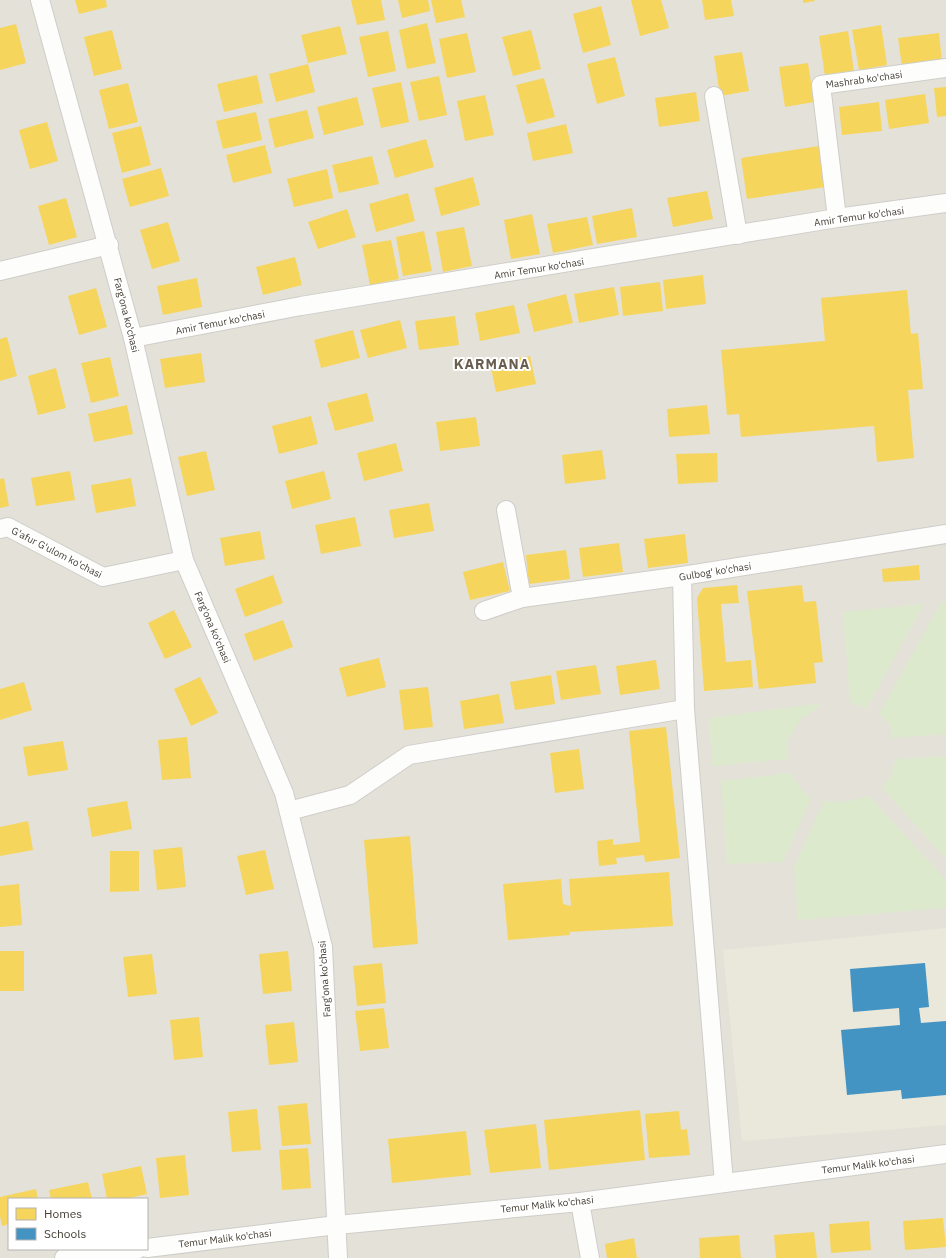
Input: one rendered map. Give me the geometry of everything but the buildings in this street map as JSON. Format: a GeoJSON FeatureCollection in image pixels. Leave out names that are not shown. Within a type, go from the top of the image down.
{"type":"FeatureCollection","features":[{"type":"Feature","properties":{"kind":"street","name":"Farg'ona ko'chasi"},"geometry":{"type":"LineString","coordinates":[[40,0],[134,338],[184,560],[284,793],[323,947],[338,1258]]}},
{"type":"Feature","properties":{"kind":"street","name":"Mashrab ko'chasi"},"geometry":{"type":"LineString","coordinates":[[836,218],[820,86],[946,68]]}},
{"type":"Feature","properties":{"kind":"street"},"geometry":{"type":"LineString","coordinates":[[714,96],[738,235]]}},
{"type":"Feature","properties":{"kind":"street","name":"Amir Temur ko'chasi"},"geometry":{"type":"LineString","coordinates":[[134,338],[301,306],[836,218],[946,203]]}},
{"type":"Feature","properties":{"kind":"street"},"geometry":{"type":"LineString","coordinates":[[0,271],[109,246]]}},
{"type":"Feature","properties":{"kind":"street"},"geometry":{"type":"LineString","coordinates":[[506,510],[522,598]]}},
{"type":"Feature","properties":{"kind":"street","name":"G'afur G'ulom ko'chasi"},"geometry":{"type":"LineString","coordinates":[[0,529],[8,527],[103,577],[184,560]]}},
{"type":"Feature","properties":{"kind":"street","name":"Gulbog' ko'chasi"},"geometry":{"type":"LineString","coordinates":[[484,611],[522,598],[682,576],[946,534]]}},
{"type":"Feature","properties":{"kind":"street"},"geometry":{"type":"LineString","coordinates":[[682,576],[685,709],[724,1183]]}},
{"type":"Feature","properties":{"kind":"street"},"geometry":{"type":"LineString","coordinates":[[288,811],[350,795],[409,755],[685,709]]}},
{"type":"Feature","properties":{"kind":"street","name":"Temur Malik ko'chasi"},"geometry":{"type":"LineString","coordinates":[[148,1248],[337,1225],[580,1202],[946,1154]]}},
{"type":"Feature","properties":{"kind":"street"},"geometry":{"type":"LineString","coordinates":[[580,1202],[590,1258]]}},
{"type":"Feature","properties":{"kind":"street"},"geometry":{"type":"LineString","coordinates":[[64,1258],[130,1250]]}},
{"type":"Feature","properties":{"kind":"shaded area"},"geometry":{"type":"Polygon","coordinates":[[[0,0],[946,0],[946,1258],[0,1258],[0,0]]]}},
{"type":"Feature","properties":{"kind":"shaded area"},"geometry":{"type":"Polygon","coordinates":[[[946,928],[946,1125],[742,1141],[723,950],[946,928]]]}},
{"type":"Feature","properties":{"kind":"green space"},"geometry":{"type":"Polygon","coordinates":[[[946,602],[946,734],[892,738],[889,723],[879,714],[941,603],[946,602]]]}},
{"type":"Feature","properties":{"kind":"green space"},"geometry":{"type":"Polygon","coordinates":[[[924,604],[866,709],[850,702],[843,612],[924,604]]]}},
{"type":"Feature","properties":{"kind":"green space"},"geometry":{"type":"Polygon","coordinates":[[[824,703],[801,719],[788,740],[788,759],[712,766],[709,718],[824,703]]]}},
{"type":"Feature","properties":{"kind":"green space"},"geometry":{"type":"Polygon","coordinates":[[[946,756],[946,859],[882,788],[891,776],[896,759],[946,756]]]}},
{"type":"Feature","properties":{"kind":"green space"},"geometry":{"type":"Polygon","coordinates":[[[791,773],[799,787],[811,798],[783,862],[727,864],[721,781],[791,773]]]}},
{"type":"Feature","properties":{"kind":"green space"},"geometry":{"type":"Polygon","coordinates":[[[869,796],[946,880],[946,908],[798,920],[794,867],[824,801],[846,802],[869,796]]]}},
{"type":"Feature","properties":{"kind":"district","name":"KARMANA"},"geometry":{"type":"Point","coordinates":[492,364]}}]}
